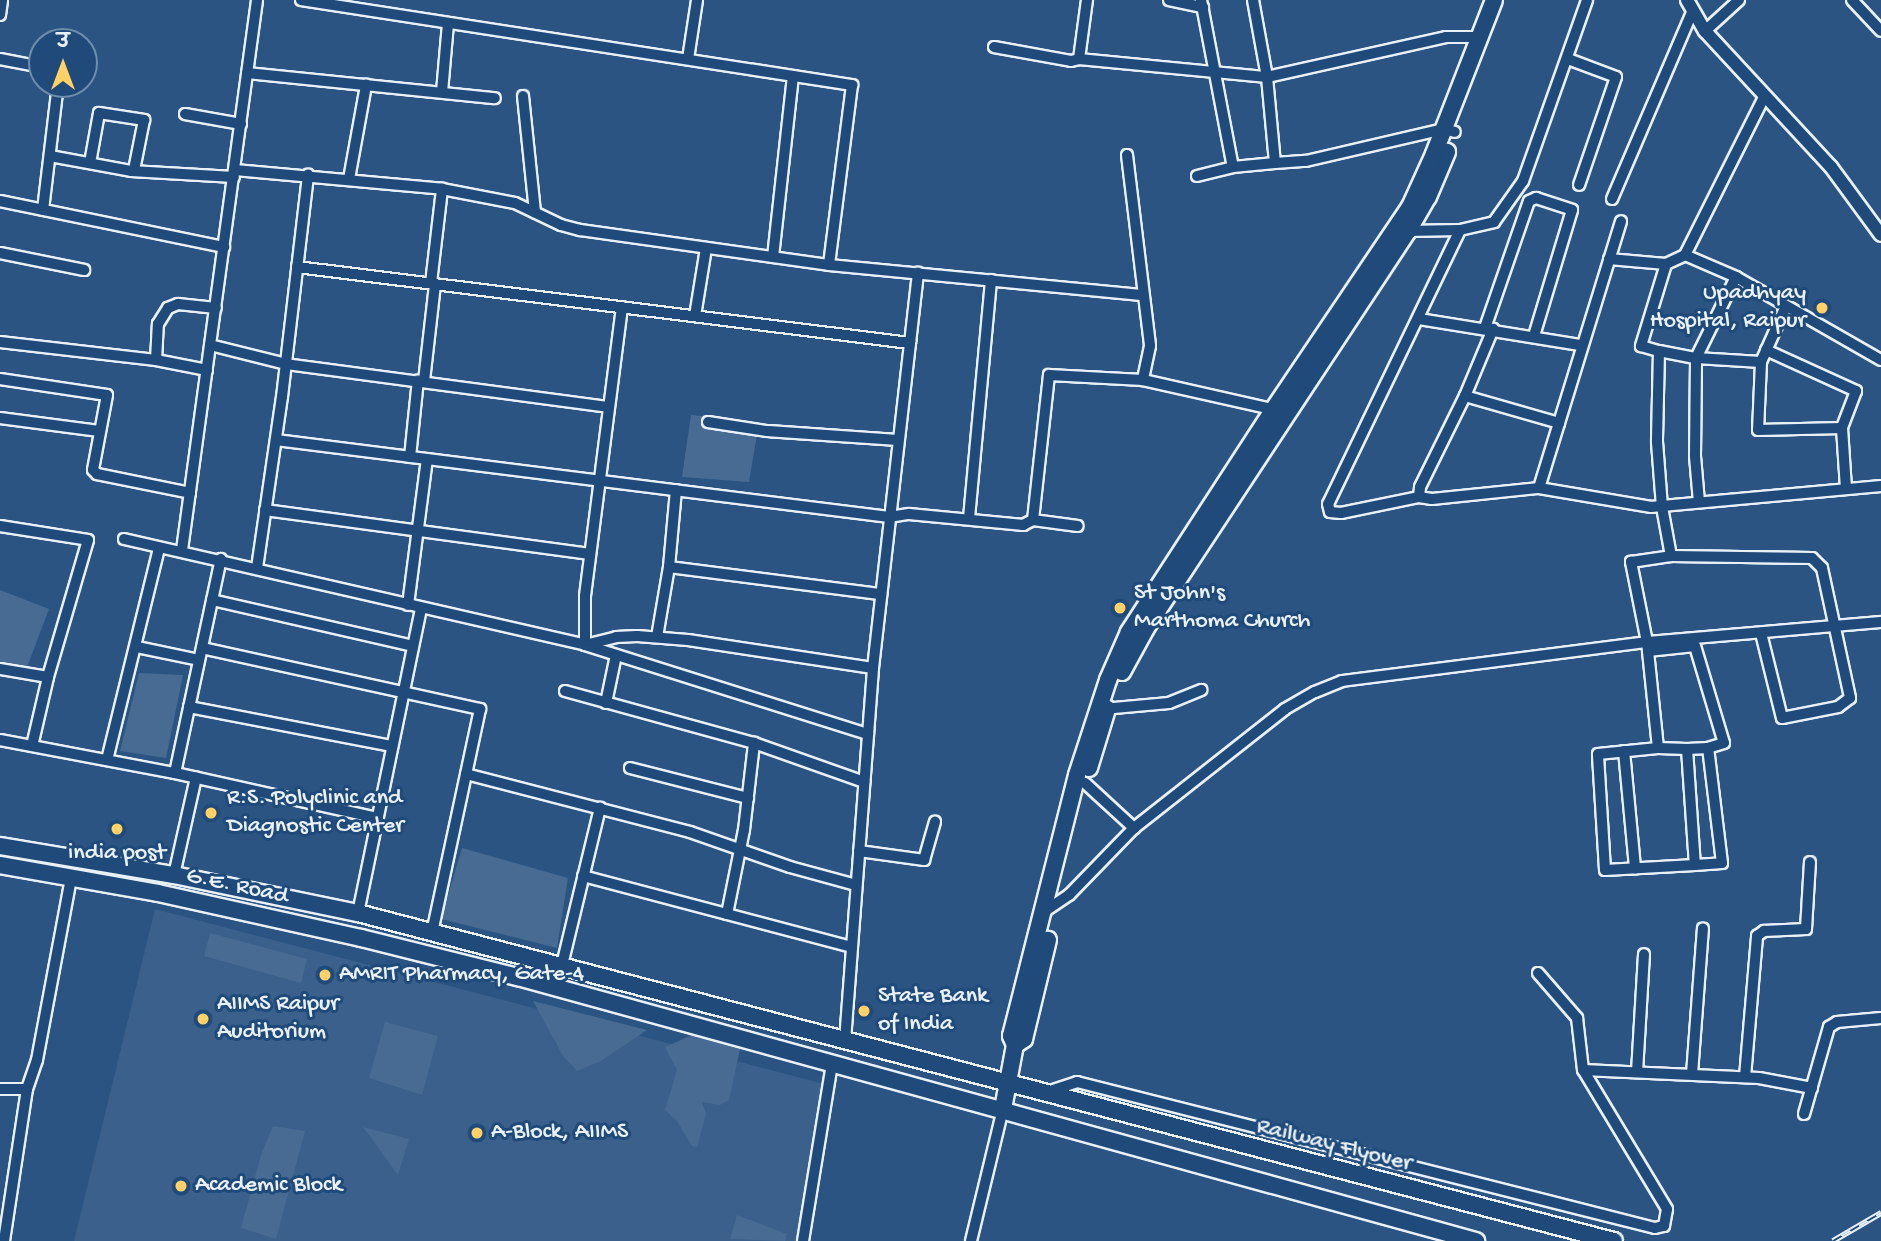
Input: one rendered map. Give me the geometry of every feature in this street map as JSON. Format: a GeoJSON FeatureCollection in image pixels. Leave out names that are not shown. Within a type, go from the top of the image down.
{"type":"FeatureCollection","features":[{"type":"Feature","properties":{"kind":"main road"},"geometry":{"type":"LineString","coordinates":[[1450,131],[1494,0]]}},
{"type":"Feature","properties":{"kind":"main road"},"geometry":{"type":"LineString","coordinates":[[1476,1241],[1003,1109],[1015,1045],[1011,1036],[1051,907],[1102,709],[1146,628],[1290,413],[1401,231],[1410,207],[1450,131],[1505,0]]}},
{"type":"Feature","properties":{"kind":"main road"},"geometry":{"type":"LineString","coordinates":[[1051,907],[1077,775],[1129,632],[1273,410],[1401,231]]}},
{"type":"Feature","properties":{"kind":"main road","name":"Railway Flyover"},"geometry":{"type":"LineString","coordinates":[[0,846],[174,875],[358,913],[1084,1105],[1614,1241]]}},
{"type":"Feature","properties":{"kind":"main road","name":"G.E. Road"},"geometry":{"type":"LineString","coordinates":[[0,865],[172,896],[382,943],[554,986],[1003,1109]]}},
{"type":"Feature","properties":{"kind":"street"},"geometry":{"type":"LineString","coordinates":[[0,15],[2,0]]}},
{"type":"Feature","properties":{"kind":"street"},"geometry":{"type":"LineString","coordinates":[[182,550],[257,0]]}},
{"type":"Feature","properties":{"kind":"street"},"geometry":{"type":"LineString","coordinates":[[300,0],[852,85],[829,265]]}},
{"type":"Feature","properties":{"kind":"street"},"geometry":{"type":"LineString","coordinates":[[688,59],[697,0]]}},
{"type":"Feature","properties":{"kind":"street"},"geometry":{"type":"LineString","coordinates":[[1079,59],[1087,0]]}},
{"type":"Feature","properties":{"kind":"street"},"geometry":{"type":"LineString","coordinates":[[1169,0],[1202,3],[1233,167]]}},
{"type":"Feature","properties":{"kind":"street"},"geometry":{"type":"LineString","coordinates":[[1253,0],[1267,77],[1275,163]]}},
{"type":"Feature","properties":{"kind":"street"},"geometry":{"type":"LineString","coordinates":[[1401,231],[1460,230],[1494,222],[1524,181],[1569,59],[1587,0]]}},
{"type":"Feature","properties":{"kind":"street"},"geometry":{"type":"LineString","coordinates":[[1705,31],[1739,0]]}},
{"type":"Feature","properties":{"kind":"street"},"geometry":{"type":"LineString","coordinates":[[1852,0],[1881,31]]}},
{"type":"Feature","properties":{"kind":"street"},"geometry":{"type":"LineString","coordinates":[[1690,5],[1705,31],[1831,167],[1881,235]]}},
{"type":"Feature","properties":{"kind":"street"},"geometry":{"type":"LineString","coordinates":[[1612,199],[1690,5]]}},
{"type":"Feature","properties":{"kind":"street"},"geometry":{"type":"LineString","coordinates":[[442,92],[448,23]]}},
{"type":"Feature","properties":{"kind":"street"},"geometry":{"type":"LineString","coordinates":[[994,47],[1071,61],[1079,59],[1267,77],[1446,37],[1481,37]]}},
{"type":"Feature","properties":{"kind":"street"},"geometry":{"type":"LineString","coordinates":[[0,59],[28,64]]}},
{"type":"Feature","properties":{"kind":"street"},"geometry":{"type":"LineString","coordinates":[[1569,59],[1616,78],[1579,184]]}},
{"type":"Feature","properties":{"kind":"street"},"geometry":{"type":"LineString","coordinates":[[247,73],[495,98]]}},
{"type":"Feature","properties":{"kind":"street"},"geometry":{"type":"LineString","coordinates":[[773,257],[793,76]]}},
{"type":"Feature","properties":{"kind":"street"},"geometry":{"type":"LineString","coordinates":[[349,180],[366,85]]}},
{"type":"Feature","properties":{"kind":"street"},"geometry":{"type":"LineString","coordinates":[[523,96],[535,212]]}},
{"type":"Feature","properties":{"kind":"street"},"geometry":{"type":"LineString","coordinates":[[1609,259],[1666,264],[1685,255],[1764,97]]}},
{"type":"Feature","properties":{"kind":"street"},"geometry":{"type":"LineString","coordinates":[[43,210],[56,98]]}},
{"type":"Feature","properties":{"kind":"street"},"geometry":{"type":"LineString","coordinates":[[90,163],[99,113],[144,120],[134,170]]}},
{"type":"Feature","properties":{"kind":"street"},"geometry":{"type":"LineString","coordinates":[[185,114],[241,124]]}},
{"type":"Feature","properties":{"kind":"street"},"geometry":{"type":"LineString","coordinates":[[1197,176],[1233,167],[1306,161],[1450,131]]}},
{"type":"Feature","properties":{"kind":"street"},"geometry":{"type":"LineString","coordinates":[[1127,155],[1150,346],[1143,380]]}},
{"type":"Feature","properties":{"kind":"street"},"geometry":{"type":"LineString","coordinates":[[50,156],[134,170],[308,175],[442,189],[516,203],[580,230],[829,265],[1142,295]]}},
{"type":"Feature","properties":{"kind":"street"},"geometry":{"type":"LineString","coordinates":[[257,568],[286,364],[308,175]]}},
{"type":"Feature","properties":{"kind":"street"},"geometry":{"type":"LineString","coordinates":[[410,457],[433,284],[442,189]]}},
{"type":"Feature","properties":{"kind":"street"},"geometry":{"type":"LineString","coordinates":[[1419,497],[1420,487],[1465,396],[1529,201],[1536,198],[1572,210],[1534,336]]}},
{"type":"Feature","properties":{"kind":"street"},"geometry":{"type":"LineString","coordinates":[[0,201],[224,247]]}},
{"type":"Feature","properties":{"kind":"street"},"geometry":{"type":"LineString","coordinates":[[1539,488],[1580,345],[1621,221]]}},
{"type":"Feature","properties":{"kind":"street"},"geometry":{"type":"LineString","coordinates":[[1460,230],[1328,504],[1330,512],[1341,513],[1419,497],[1432,499],[1539,488],[1651,508],[1881,486]]}},
{"type":"Feature","properties":{"kind":"street"},"geometry":{"type":"LineString","coordinates":[[695,316],[706,247]]}},
{"type":"Feature","properties":{"kind":"street"},"geometry":{"type":"LineString","coordinates":[[0,253],[84,270]]}},
{"type":"Feature","properties":{"kind":"street"},"geometry":{"type":"LineString","coordinates":[[1685,255],[1736,277],[1881,360]]}},
{"type":"Feature","properties":{"kind":"street"},"geometry":{"type":"LineString","coordinates":[[1666,264],[1641,346],[1696,358],[1761,362]]}},
{"type":"Feature","properties":{"kind":"street"},"geometry":{"type":"LineString","coordinates":[[297,267],[910,343]]}},
{"type":"Feature","properties":{"kind":"street"},"geometry":{"type":"LineString","coordinates":[[845,1041],[873,667],[918,273]]}},
{"type":"Feature","properties":{"kind":"street"},"geometry":{"type":"LineString","coordinates":[[1699,502],[1695,456],[1696,358],[1736,277]]}},
{"type":"Feature","properties":{"kind":"street"},"geometry":{"type":"LineString","coordinates":[[969,518],[991,280]]}},
{"type":"Feature","properties":{"kind":"street"},"geometry":{"type":"LineString","coordinates":[[156,360],[158,324],[168,308],[178,304],[216,308]]}},
{"type":"Feature","properties":{"kind":"street"},"geometry":{"type":"LineString","coordinates":[[1786,306],[1761,362],[1758,430],[1842,428]]}},
{"type":"Feature","properties":{"kind":"street"},"geometry":{"type":"LineString","coordinates":[[585,645],[582,623],[622,307]]}},
{"type":"Feature","properties":{"kind":"street"},"geometry":{"type":"LineString","coordinates":[[1419,319],[1489,328],[1580,345]]}},
{"type":"Feature","properties":{"kind":"street"},"geometry":{"type":"LineString","coordinates":[[0,342],[156,360],[207,370]]}},
{"type":"Feature","properties":{"kind":"street"},"geometry":{"type":"LineString","coordinates":[[210,345],[286,364],[608,407]]}},
{"type":"Feature","properties":{"kind":"street"},"geometry":{"type":"LineString","coordinates":[[1766,350],[1856,391],[1842,428],[1846,489]]}},
{"type":"Feature","properties":{"kind":"street"},"geometry":{"type":"LineString","coordinates":[[1659,351],[1657,442],[1662,506],[1671,556]]}},
{"type":"Feature","properties":{"kind":"street"},"geometry":{"type":"LineString","coordinates":[[1033,520],[1049,375],[1143,380],[1290,413]]}},
{"type":"Feature","properties":{"kind":"street"},"geometry":{"type":"LineString","coordinates":[[0,379],[107,395],[93,470],[97,474],[190,493]]}},
{"type":"Feature","properties":{"kind":"street"},"geometry":{"type":"LineString","coordinates":[[1465,396],[1559,424]]}},
{"type":"Feature","properties":{"kind":"street"},"geometry":{"type":"LineString","coordinates":[[0,418],[99,431]]}},
{"type":"Feature","properties":{"kind":"street"},"geometry":{"type":"LineString","coordinates":[[708,422],[767,431],[898,440]]}},
{"type":"Feature","properties":{"kind":"street"},"geometry":{"type":"LineString","coordinates":[[276,440],[889,517],[909,514],[1023,525],[1033,520],[1078,526]]}},
{"type":"Feature","properties":{"kind":"street"},"geometry":{"type":"LineString","coordinates":[[408,605],[427,459]]}},
{"type":"Feature","properties":{"kind":"street"},"geometry":{"type":"LineString","coordinates":[[657,637],[669,567],[676,489]]}},
{"type":"Feature","properties":{"kind":"street"},"geometry":{"type":"LineString","coordinates":[[265,510],[590,554]]}},
{"type":"Feature","properties":{"kind":"street"},"geometry":{"type":"LineString","coordinates":[[0,526],[88,540],[48,677],[32,746]]}},
{"type":"Feature","properties":{"kind":"street"},"geometry":{"type":"LineString","coordinates":[[124,539],[159,548],[182,550],[585,645],[868,734]]}},
{"type":"Feature","properties":{"kind":"street"},"geometry":{"type":"LineString","coordinates":[[107,760],[137,647],[159,548]]}},
{"type":"Feature","properties":{"kind":"street"},"geometry":{"type":"LineString","coordinates":[[1658,748],[1648,647],[1631,562],[1671,556],[1812,558],[1822,568],[1850,698],[1838,707],[1794,718],[1782,718],[1761,633]]}},
{"type":"Feature","properties":{"kind":"street"},"geometry":{"type":"LineString","coordinates":[[175,773],[220,559]]}},
{"type":"Feature","properties":{"kind":"street"},"geometry":{"type":"LineString","coordinates":[[669,567],[881,594]]}},
{"type":"Feature","properties":{"kind":"street"},"geometry":{"type":"LineString","coordinates":[[212,600],[413,646]]}},
{"type":"Feature","properties":{"kind":"street"},"geometry":{"type":"LineString","coordinates":[[358,913],[421,608]]}},
{"type":"Feature","properties":{"kind":"street"},"geometry":{"type":"LineString","coordinates":[[1051,907],[1069,895],[1134,828],[1285,709],[1342,681],[1761,633],[1881,622]]}},
{"type":"Feature","properties":{"kind":"street"},"geometry":{"type":"LineString","coordinates":[[585,645],[616,637],[657,637],[873,667]]}},
{"type":"Feature","properties":{"kind":"street"},"geometry":{"type":"LineString","coordinates":[[1648,647],[1695,646],[1724,743],[1708,748],[1658,748],[1598,754],[1605,870],[1722,863],[1708,748]]}},
{"type":"Feature","properties":{"kind":"street"},"geometry":{"type":"LineString","coordinates":[[137,647],[199,660]]}},
{"type":"Feature","properties":{"kind":"street"},"geometry":{"type":"LineString","coordinates":[[202,648],[480,709],[432,932]]}},
{"type":"Feature","properties":{"kind":"street"},"geometry":{"type":"LineString","coordinates":[[606,703],[617,655]]}},
{"type":"Feature","properties":{"kind":"street"},"geometry":{"type":"LineString","coordinates":[[0,669],[48,677]]}},
{"type":"Feature","properties":{"kind":"street"},"geometry":{"type":"LineString","coordinates":[[1102,709],[1168,703],[1201,690]]}},
{"type":"Feature","properties":{"kind":"street"},"geometry":{"type":"LineString","coordinates":[[565,691],[754,744],[864,782]]}},
{"type":"Feature","properties":{"kind":"street"},"geometry":{"type":"LineString","coordinates":[[189,707],[393,746]]}},
{"type":"Feature","properties":{"kind":"street"},"geometry":{"type":"LineString","coordinates":[[0,740],[196,777],[378,818]]}},
{"type":"Feature","properties":{"kind":"street"},"geometry":{"type":"LineString","coordinates":[[727,914],[740,849],[754,744]]}},
{"type":"Feature","properties":{"kind":"street"},"geometry":{"type":"LineString","coordinates":[[1687,749],[1695,865]]}},
{"type":"Feature","properties":{"kind":"street"},"geometry":{"type":"LineString","coordinates":[[1624,751],[1635,868]]}},
{"type":"Feature","properties":{"kind":"street"},"geometry":{"type":"LineString","coordinates":[[629,768],[748,798]]}},
{"type":"Feature","properties":{"kind":"street"},"geometry":{"type":"LineString","coordinates":[[466,774],[690,832],[856,885]]}},
{"type":"Feature","properties":{"kind":"street"},"geometry":{"type":"LineString","coordinates":[[174,875],[196,777]]}},
{"type":"Feature","properties":{"kind":"street"},"geometry":{"type":"LineString","coordinates":[[1085,783],[1134,828]]}},
{"type":"Feature","properties":{"kind":"street"},"geometry":{"type":"LineString","coordinates":[[554,986],[562,965],[600,808]]}},
{"type":"Feature","properties":{"kind":"street"},"geometry":{"type":"LineString","coordinates":[[859,851],[923,860],[935,822]]}},
{"type":"Feature","properties":{"kind":"street"},"geometry":{"type":"LineString","coordinates":[[1745,1077],[1757,936],[1770,930],[1806,929],[1810,862]]}},
{"type":"Feature","properties":{"kind":"street"},"geometry":{"type":"LineString","coordinates":[[583,876],[852,947]]}},
{"type":"Feature","properties":{"kind":"street"},"geometry":{"type":"LineString","coordinates":[[4,1241],[27,1088],[37,1060],[71,878]]}},
{"type":"Feature","properties":{"kind":"street"},"geometry":{"type":"LineString","coordinates":[[1692,1074],[1703,928]]}},
{"type":"Feature","properties":{"kind":"street"},"geometry":{"type":"LineString","coordinates":[[1637,1072],[1644,954]]}},
{"type":"Feature","properties":{"kind":"street"},"geometry":{"type":"LineString","coordinates":[[1042,1093],[1077,1082],[1655,1228],[1664,1226],[1667,1209],[1583,1070],[1577,1018],[1538,972]]}},
{"type":"Feature","properties":{"kind":"street"},"geometry":{"type":"LineString","coordinates":[[1804,1114],[1829,1027],[1837,1022],[1881,1018]]}},
{"type":"Feature","properties":{"kind":"street"},"geometry":{"type":"LineString","coordinates":[[803,1241],[832,1063]]}},
{"type":"Feature","properties":{"kind":"street"},"geometry":{"type":"LineString","coordinates":[[1583,1070],[1745,1077],[1812,1088]]}},
{"type":"Feature","properties":{"kind":"street"},"geometry":{"type":"LineString","coordinates":[[0,1089],[27,1088]]}},
{"type":"Feature","properties":{"kind":"street"},"geometry":{"type":"LineString","coordinates":[[971,1241],[1003,1109]]}},
{"type":"Feature","properties":{"kind":"shaded area"},"geometry":{"type":"Polygon","coordinates":[[[691,415],[759,422],[749,482],[682,477],[691,415]]]}},
{"type":"Feature","properties":{"kind":"shaded area"},"geometry":{"type":"Polygon","coordinates":[[[0,590],[49,609],[26,670],[0,663],[0,590]]]}},
{"type":"Feature","properties":{"kind":"shaded area"},"geometry":{"type":"Polygon","coordinates":[[[139,673],[183,675],[166,758],[120,751],[139,673]]]}},
{"type":"Feature","properties":{"kind":"shaded area"},"geometry":{"type":"Polygon","coordinates":[[[462,848],[568,878],[557,948],[441,919],[462,848]]]}},
{"type":"Feature","properties":{"kind":"shaded area"},"geometry":{"type":"Polygon","coordinates":[[[155,909],[828,1085],[801,1241],[74,1241],[155,909]]]}},
{"type":"Feature","properties":{"kind":"shaded area"},"geometry":{"type":"Polygon","coordinates":[[[210,933],[307,959],[301,983],[204,956],[210,933]]]}},
{"type":"Feature","properties":{"kind":"shaded area"},"geometry":{"type":"Polygon","coordinates":[[[533,1001],[647,1030],[601,1061],[577,1071],[563,1056],[533,1001]]]}},
{"type":"Feature","properties":{"kind":"shaded area"},"geometry":{"type":"Polygon","coordinates":[[[385,1022],[438,1036],[422,1095],[369,1078],[385,1022]]]}},
{"type":"Feature","properties":{"kind":"shaded area"},"geometry":{"type":"Polygon","coordinates":[[[692,1035],[740,1049],[729,1100],[720,1105],[702,1102],[706,1114],[697,1147],[692,1146],[677,1121],[665,1110],[677,1070],[665,1047],[692,1035]]]}},
{"type":"Feature","properties":{"kind":"shaded area"},"geometry":{"type":"Polygon","coordinates":[[[273,1126],[305,1131],[276,1239],[241,1228],[261,1155],[273,1126]]]}},
{"type":"Feature","properties":{"kind":"shaded area"},"geometry":{"type":"Polygon","coordinates":[[[363,1127],[409,1139],[398,1175],[363,1127]]]}},
{"type":"Feature","properties":{"kind":"shaded area"},"geometry":{"type":"Polygon","coordinates":[[[737,1215],[787,1234],[785,1241],[730,1239],[737,1215]]]}},
{"type":"Feature","properties":{"kind":"railway"},"geometry":{"type":"LineString","coordinates":[[1833,1241],[1881,1213]]}},
{"type":"Feature","properties":{"kind":"place","name":"Upadhyay Hospital, Raipur"},"geometry":{"type":"Point","coordinates":[1822,308]}},
{"type":"Feature","properties":{"kind":"place","name":"St John's Marthoma Church"},"geometry":{"type":"Point","coordinates":[1120,608]}},
{"type":"Feature","properties":{"kind":"place","name":"R.S. Polyclinic and Diagnostic Center"},"geometry":{"type":"Point","coordinates":[211,813]}},
{"type":"Feature","properties":{"kind":"place","name":"india post"},"geometry":{"type":"Point","coordinates":[117,829]}},
{"type":"Feature","properties":{"kind":"place","name":"AMRIT Pharmacy, Gate-4"},"geometry":{"type":"Point","coordinates":[325,975]}},
{"type":"Feature","properties":{"kind":"place","name":"State Bank of India"},"geometry":{"type":"Point","coordinates":[864,1011]}},
{"type":"Feature","properties":{"kind":"place","name":"AIIMS Raipur Auditorium"},"geometry":{"type":"Point","coordinates":[203,1019]}},
{"type":"Feature","properties":{"kind":"place","name":"A-Block, AIIMS"},"geometry":{"type":"Point","coordinates":[477,1133]}},
{"type":"Feature","properties":{"kind":"place","name":"Academic Block"},"geometry":{"type":"Point","coordinates":[181,1186]}}]}
